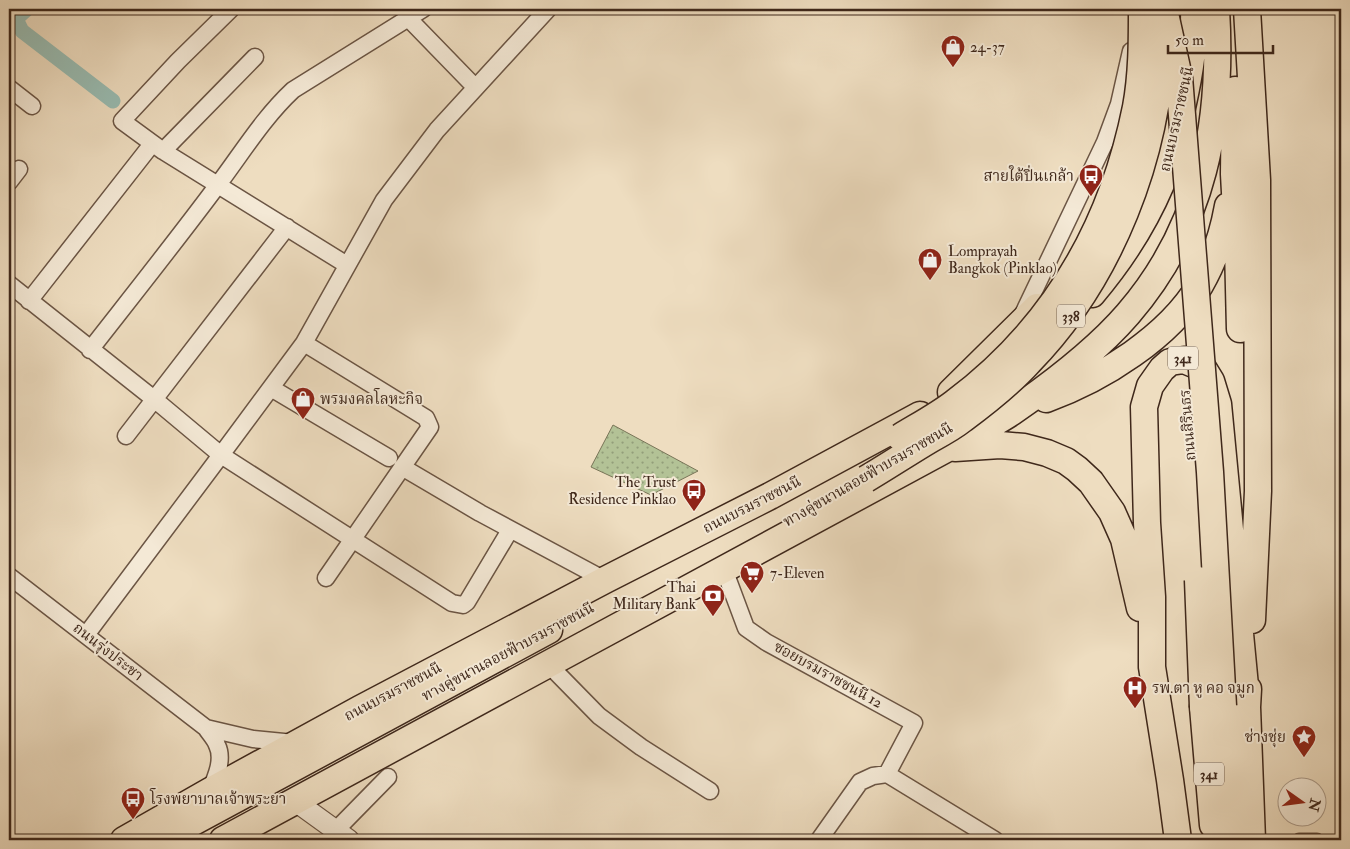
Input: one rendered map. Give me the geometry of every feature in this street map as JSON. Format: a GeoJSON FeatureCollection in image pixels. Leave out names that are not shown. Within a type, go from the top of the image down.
{"type":"FeatureCollection","features":[{"type":"Feature","properties":{"kind":"main road","name":"ทางคู่ขนานลอยฟ้าบรมราชชนนี"},"geometry":{"type":"LineString","coordinates":[[160,840],[857,464],[953,404],[980,382],[1012,352],[1046,313],[1075,270],[1096,233],[1107,208],[1118,179],[1136,105],[1141,68],[1142,9]]}},
{"type":"Feature","properties":{"kind":"main road","name":"ทางคู่ขนานลอยฟ้าบรมราชชนนี"},"geometry":{"type":"LineString","coordinates":[[196,840],[866,479],[962,420],[1000,389],[1029,363],[1072,309],[1090,283],[1122,219],[1143,159],[1154,110],[1161,65],[1165,9]]}},
{"type":"Feature","properties":{"kind":"main road","name":"ถนนสิรินธร"},"geometry":{"type":"LineString","coordinates":[[1165,9],[1172,180],[1197,549],[1224,707],[1252,840]]}},
{"type":"Feature","properties":{"kind":"main road"},"geometry":{"type":"LineString","coordinates":[[938,405],[1096,247],[1147,174],[1173,90],[1179,9]]}},
{"type":"Feature","properties":{"kind":"main road","name":"ถนนบรมราชชนนี"},"geometry":{"type":"LineString","coordinates":[[124,840],[360,709],[605,580],[770,496],[938,405],[1019,356],[1047,336],[1070,318],[1109,273],[1142,221],[1161,183],[1178,126],[1187,86],[1192,51],[1194,9]]}},
{"type":"Feature","properties":{"kind":"main road","name":"ถนนบรมราชชนนี"},"geometry":{"type":"LineString","coordinates":[[223,840],[946,449],[1011,412],[1076,364],[1106,338],[1128,314],[1152,282],[1180,234],[1204,169],[1216,106],[1218,68],[1216,9]]}},
{"type":"Feature","properties":{"kind":"main road"},"geometry":{"type":"LineString","coordinates":[[1011,412],[1055,396],[1093,378],[1128,357],[1175,317],[1199,286],[1214,257],[1226,216],[1246,177],[1235,74],[1232,9]]}},
{"type":"Feature","properties":{"kind":"main road","name":"ถนนสิรินธร"},"geometry":{"type":"LineString","coordinates":[[1215,840],[1224,707],[1256,551],[1258,491],[1246,177],[1247,9]]}},
{"type":"Feature","properties":{"kind":"main road"},"geometry":{"type":"LineString","coordinates":[[1152,667],[1152,597],[1147,523],[1144,406],[1150,386],[1162,369],[1170,362],[1184,360],[1203,368],[1211,381],[1218,404],[1224,707],[1232,840]]}},
{"type":"Feature","properties":{"kind":"main road"},"geometry":{"type":"LineString","coordinates":[[946,449],[1000,445],[1024,447],[1047,453],[1066,461],[1091,482],[1112,512],[1124,539],[1152,667],[1178,840]]}},
{"type":"Feature","properties":{"kind":"street"},"geometry":{"type":"LineString","coordinates":[[231,9],[178,61],[122,121],[157,148],[347,265]]}},
{"type":"Feature","properties":{"kind":"street"},"geometry":{"type":"LineString","coordinates":[[90,350],[218,185],[258,128],[280,102],[293,90],[423,9]]}},
{"type":"Feature","properties":{"kind":"street"},"geometry":{"type":"LineString","coordinates":[[86,635],[304,343],[384,200],[437,130],[548,9]]}},
{"type":"Feature","properties":{"kind":"street"},"geometry":{"type":"LineString","coordinates":[[1016,328],[1105,142],[1119,104],[1130,63],[1135,19],[1134,9]]}},
{"type":"Feature","properties":{"kind":"street"},"geometry":{"type":"LineString","coordinates":[[408,18],[475,87]]}},
{"type":"Feature","properties":{"kind":"street"},"geometry":{"type":"LineString","coordinates":[[29,301],[157,148],[255,57]]}},
{"type":"Feature","properties":{"kind":"street"},"geometry":{"type":"LineString","coordinates":[[9,88],[32,106]]}},
{"type":"Feature","properties":{"kind":"street"},"geometry":{"type":"LineString","coordinates":[[9,182],[19,169]]}},
{"type":"Feature","properties":{"kind":"street"},"geometry":{"type":"LineString","coordinates":[[126,436],[287,227]]}},
{"type":"Feature","properties":{"kind":"street"},"geometry":{"type":"LineString","coordinates":[[9,284],[222,455],[452,604],[463,605],[467,602],[510,530]]}},
{"type":"Feature","properties":{"kind":"street"},"geometry":{"type":"LineString","coordinates":[[304,343],[430,422],[428,431],[396,463],[352,540],[326,578]]}},
{"type":"Feature","properties":{"kind":"street"},"geometry":{"type":"LineString","coordinates":[[271,388],[480,513],[605,580]]}},
{"type":"Feature","properties":{"kind":"street","name":"ซอยบรมราชชนนี 12"},"geometry":{"type":"LineString","coordinates":[[724,570],[746,628],[766,642],[914,723],[887,774]]}},
{"type":"Feature","properties":{"kind":"street","name":"ถนนรุ่งประชา"},"geometry":{"type":"LineString","coordinates":[[9,576],[206,728],[217,745],[219,753],[217,776],[210,791]]}},
{"type":"Feature","properties":{"kind":"street"},"geometry":{"type":"LineString","coordinates":[[548,665],[599,716],[641,747],[710,790]]}},
{"type":"Feature","properties":{"kind":"street","name":"ถนนรุ่งประชา"},"geometry":{"type":"LineString","coordinates":[[206,728],[253,739],[299,743]]}},
{"type":"Feature","properties":{"kind":"street"},"geometry":{"type":"LineString","coordinates":[[819,840],[860,782],[873,776],[887,774],[995,840]]}},
{"type":"Feature","properties":{"kind":"street"},"geometry":{"type":"LineString","coordinates":[[295,801],[343,835],[388,777]]}},
{"type":"Feature","properties":{"kind":"street"},"geometry":{"type":"LineString","coordinates":[[1299,840],[1317,840]]}},
{"type":"Feature","properties":{"kind":"green space"},"geometry":{"type":"Polygon","coordinates":[[[613,425],[698,471],[651,495],[591,467],[613,425]]]}},
{"type":"Feature","properties":{"kind":"waterway"},"geometry":{"type":"LineString","coordinates":[[27,9],[16,19],[22,31],[113,101]]}},
{"type":"Feature","properties":{"kind":"place","name":"24-37"},"geometry":{"type":"Point","coordinates":[953,68]}},
{"type":"Feature","properties":{"kind":"place","name":"สายใต้ปิ่นเกล้า"},"geometry":{"type":"Point","coordinates":[1091,197]}},
{"type":"Feature","properties":{"kind":"place","name":"Lomprayah Bangkok (Pinklao)"},"geometry":{"type":"Point","coordinates":[930,281]}},
{"type":"Feature","properties":{"kind":"place","name":"พรมงคลโลหะกิจ"},"geometry":{"type":"Point","coordinates":[303,420]}},
{"type":"Feature","properties":{"kind":"place","name":"The Trust Residence Pinklao"},"geometry":{"type":"Point","coordinates":[694,512]}},
{"type":"Feature","properties":{"kind":"place","name":"7-Eleven"},"geometry":{"type":"Point","coordinates":[752,594]}},
{"type":"Feature","properties":{"kind":"place","name":"Thai Military Bank"},"geometry":{"type":"Point","coordinates":[713,617]}},
{"type":"Feature","properties":{"kind":"place","name":"รพ.ตา หู คอ จมูก"},"geometry":{"type":"Point","coordinates":[1135,709]}},
{"type":"Feature","properties":{"kind":"place","name":"ช่างชุ่ย"},"geometry":{"type":"Point","coordinates":[1304,758]}},
{"type":"Feature","properties":{"kind":"place","name":"โรงพยาบาลเจ้าพระยา"},"geometry":{"type":"Point","coordinates":[133,820]}}]}
